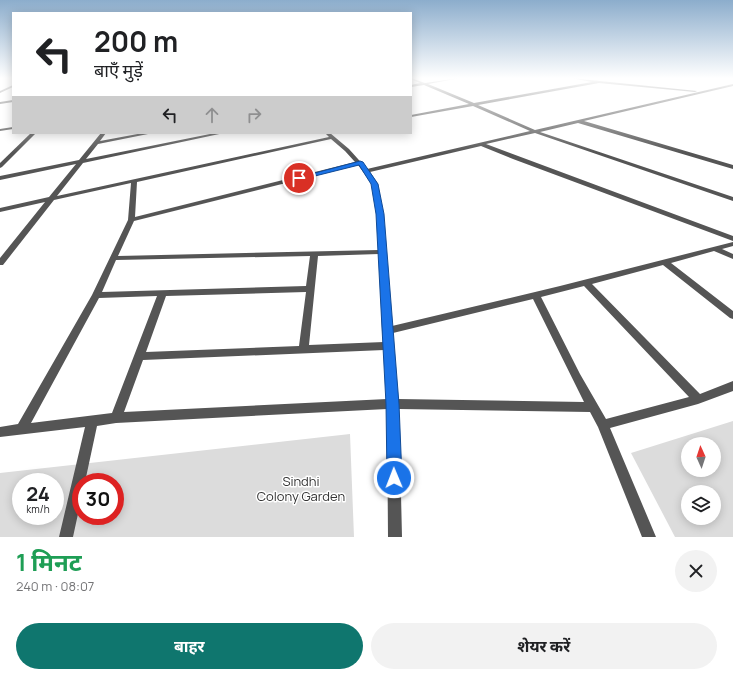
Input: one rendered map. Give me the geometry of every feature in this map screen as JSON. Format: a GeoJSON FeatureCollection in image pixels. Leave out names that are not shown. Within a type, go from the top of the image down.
{"type":"FeatureCollection","features":[{"type":"Feature","properties":{"kind":"street"},"geometry":{"type":"LineString","coordinates":[[470,103],[534,131],[733,199]]}},
{"type":"Feature","properties":{"kind":"street"},"geometry":{"type":"LineString","coordinates":[[412,116],[485,103]]}},
{"type":"Feature","properties":{"kind":"street"},"geometry":{"type":"LineString","coordinates":[[130,220],[363,167],[481,144],[655,103]]}},
{"type":"Feature","properties":{"kind":"street"},"geometry":{"type":"LineString","coordinates":[[578,121],[731,166],[733,160]]}},
{"type":"Feature","properties":{"kind":"street"},"geometry":{"type":"LineString","coordinates":[[0,130],[12,128]]}},
{"type":"Feature","properties":{"kind":"street"},"geometry":{"type":"LineString","coordinates":[[0,166],[33,134]]}},
{"type":"Feature","properties":{"kind":"street"},"geometry":{"type":"LineString","coordinates":[[0,263],[80,161],[103,134]]}},
{"type":"Feature","properties":{"kind":"street"},"geometry":{"type":"LineString","coordinates":[[97,143],[146,134]]}},
{"type":"Feature","properties":{"kind":"street"},"geometry":{"type":"LineString","coordinates":[[0,178],[217,134]]}},
{"type":"Feature","properties":{"kind":"street"},"geometry":{"type":"LineString","coordinates":[[0,210],[329,135],[347,150],[363,167],[374,184],[380,214],[393,404],[396,537]]}},
{"type":"Feature","properties":{"kind":"street"},"geometry":{"type":"LineString","coordinates":[[481,144],[733,239]]}},
{"type":"Feature","properties":{"kind":"street"},"geometry":{"type":"LineString","coordinates":[[22,428],[96,295],[113,258],[130,220],[134,180]]}},
{"type":"Feature","properties":{"kind":"street"},"geometry":{"type":"LineString","coordinates":[[387,331],[536,296],[733,244]]}},
{"type":"Feature","properties":{"kind":"street"},"geometry":{"type":"LineString","coordinates":[[715,249],[733,257]]}},
{"type":"Feature","properties":{"kind":"street"},"geometry":{"type":"LineString","coordinates":[[113,258],[383,252]]}},
{"type":"Feature","properties":{"kind":"street"},"geometry":{"type":"LineString","coordinates":[[304,349],[314,254]]}},
{"type":"Feature","properties":{"kind":"street"},"geometry":{"type":"LineString","coordinates":[[666,262],[733,316]]}},
{"type":"Feature","properties":{"kind":"street"},"geometry":{"type":"LineString","coordinates":[[586,283],[698,398]]}},
{"type":"Feature","properties":{"kind":"street"},"geometry":{"type":"LineString","coordinates":[[96,295],[310,289]]}},
{"type":"Feature","properties":{"kind":"street"},"geometry":{"type":"LineString","coordinates":[[116,418],[162,293]]}},
{"type":"Feature","properties":{"kind":"street"},"geometry":{"type":"LineString","coordinates":[[536,296],[603,426],[649,537]]}},
{"type":"Feature","properties":{"kind":"street"},"geometry":{"type":"LineString","coordinates":[[139,356],[388,346]]}},
{"type":"Feature","properties":{"kind":"street"},"geometry":{"type":"LineString","coordinates":[[603,426],[733,386]]}},
{"type":"Feature","properties":{"kind":"street"},"geometry":{"type":"LineString","coordinates":[[0,432],[22,428],[116,418],[393,404],[593,407]]}},
{"type":"Feature","properties":{"kind":"street"},"geometry":{"type":"LineString","coordinates":[[66,537],[92,420]]}},
{"type":"Feature","properties":{"kind":"green space"},"geometry":{"type":"Polygon","coordinates":[[[733,421],[733,537],[675,537],[631,453],[681,437],[681,477],[721,477],[721,437],[682,437],[733,421]]]}},
{"type":"Feature","properties":{"kind":"green space","name":"Sindhi Colony Garden"},"geometry":{"type":"Polygon","coordinates":[[[350,434],[354,537],[0,537],[0,473],[350,434]]]}},
{"type":"Feature","properties":{"kind":"route"},"geometry":{"type":"LineString","coordinates":[[299,178],[360,163],[374,184],[380,214],[393,404],[394,478]]}}]}
